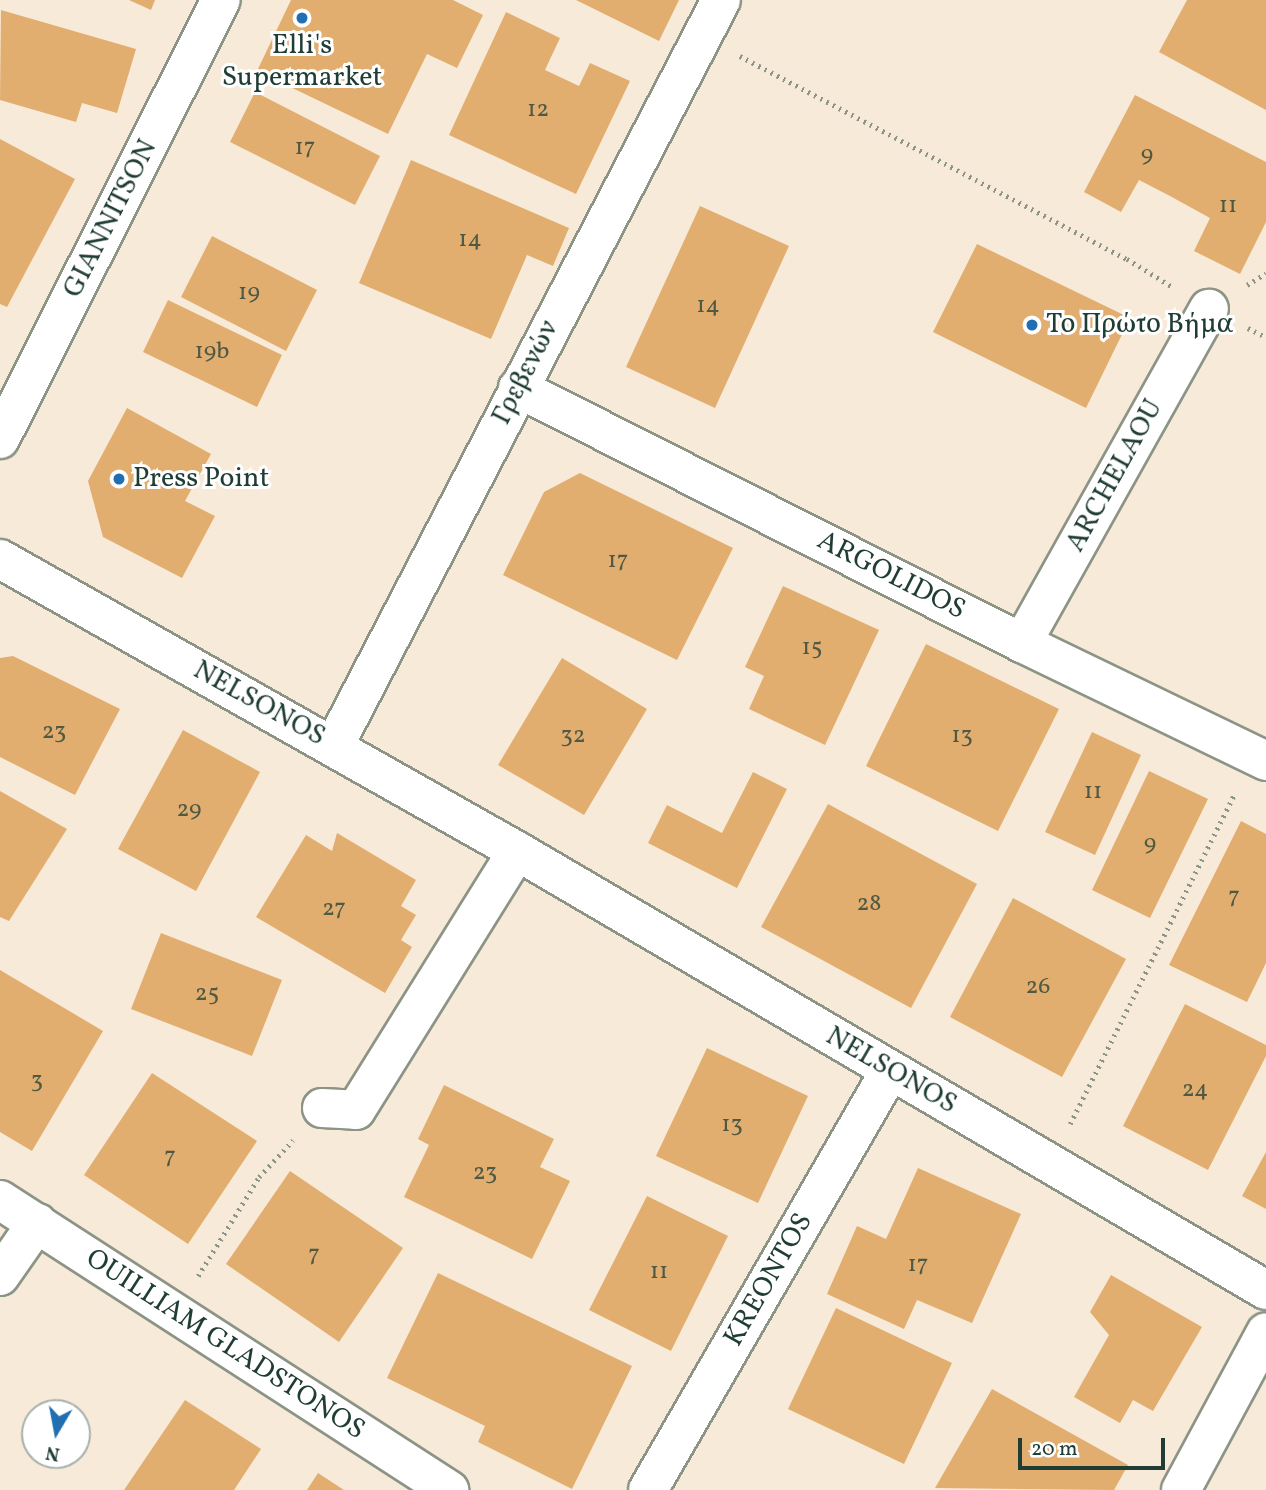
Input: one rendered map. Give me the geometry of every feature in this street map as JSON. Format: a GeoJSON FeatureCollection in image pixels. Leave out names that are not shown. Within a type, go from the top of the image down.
{"type":"FeatureCollection","features":[{"type":"Feature","properties":{"kind":"street","name":"GIANNITSON"},"geometry":{"type":"LineString","coordinates":[[0,439],[221,0]]}},
{"type":"Feature","properties":{"kind":"street","name":"Γρεβενών"},"geometry":{"type":"LineString","coordinates":[[334,746],[721,0]]}},
{"type":"Feature","properties":{"kind":"street","name":"ARCHELAOU"},"geometry":{"type":"LineString","coordinates":[[1022,643],[1209,309]]}},
{"type":"Feature","properties":{"kind":"street","name":"ARGOLIDOS"},"geometry":{"type":"LineString","coordinates":[[518,388],[1022,643],[1260,758]]}},
{"type":"Feature","properties":{"kind":"street","name":"NELSONOS"},"geometry":{"type":"LineString","coordinates":[[0,559],[517,851],[1266,1290]]}},
{"type":"Feature","properties":{"kind":"street"},"geometry":{"type":"LineString","coordinates":[[322,1108],[356,1110],[517,851]]}},
{"type":"Feature","properties":{"kind":"street","name":"KREONTOS"},"geometry":{"type":"LineString","coordinates":[[648,1490],[890,1070]]}},
{"type":"Feature","properties":{"kind":"street","name":"OUILLIAM GLADSTONOS"},"geometry":{"type":"LineString","coordinates":[[0,1200],[449,1490]]}},
{"type":"Feature","properties":{"kind":"street"},"geometry":{"type":"LineString","coordinates":[[0,1276],[37,1223]]}},
{"type":"Feature","properties":{"kind":"street"},"geometry":{"type":"LineString","coordinates":[[1181,1490],[1266,1332]]}},
{"type":"Feature","properties":{"kind":"path"},"geometry":{"type":"LineString","coordinates":[[702,36],[1127,260],[1209,309],[1266,273]]}},
{"type":"Feature","properties":{"kind":"path"},"geometry":{"type":"LineString","coordinates":[[1050,1164],[1260,758]]}},
{"type":"Feature","properties":{"kind":"path"},"geometry":{"type":"LineString","coordinates":[[176,1312],[259,1177]]}},
{"type":"Feature","properties":{"kind":"building"},"geometry":{"type":"Polygon","coordinates":[[[129,0],[155,0],[151,10],[129,0]]]}},
{"type":"Feature","properties":{"kind":"building"},"geometry":{"type":"Polygon","coordinates":[[[291,0],[453,0],[483,15],[457,68],[427,54],[388,134],[257,71],[291,0]]]}},
{"type":"Feature","properties":{"kind":"building"},"geometry":{"type":"Polygon","coordinates":[[[576,0],[679,0],[659,41],[576,0]]]}},
{"type":"Feature","properties":{"kind":"building"},"geometry":{"type":"Polygon","coordinates":[[[1187,0],[1266,0],[1266,110],[1159,52],[1187,0]]]}},
{"type":"Feature","properties":{"kind":"building"},"geometry":{"type":"Polygon","coordinates":[[[1,10],[136,49],[117,113],[82,103],[76,122],[0,100],[1,10]]]}},
{"type":"Feature","properties":{"kind":"building"},"geometry":{"type":"Polygon","coordinates":[[[506,12],[560,38],[545,70],[579,86],[590,63],[630,81],[576,194],[449,135],[506,12]]]}},
{"type":"Feature","properties":{"kind":"building"},"geometry":{"type":"Polygon","coordinates":[[[255,92],[380,156],[355,205],[230,142],[255,92]]]}},
{"type":"Feature","properties":{"kind":"building"},"geometry":{"type":"Polygon","coordinates":[[[1135,95],[1266,162],[1266,222],[1240,274],[1194,251],[1210,218],[1170,196],[1139,180],[1121,212],[1084,192],[1135,95]]]}},
{"type":"Feature","properties":{"kind":"building"},"geometry":{"type":"Polygon","coordinates":[[[0,139],[75,179],[7,307],[0,304],[0,139]]]}},
{"type":"Feature","properties":{"kind":"building"},"geometry":{"type":"Polygon","coordinates":[[[411,160],[569,228],[553,266],[527,255],[491,339],[359,283],[411,160]]]}},
{"type":"Feature","properties":{"kind":"building"},"geometry":{"type":"Polygon","coordinates":[[[700,206],[789,246],[715,408],[626,367],[700,206]]]}},
{"type":"Feature","properties":{"kind":"building"},"geometry":{"type":"Polygon","coordinates":[[[212,236],[317,290],[286,351],[181,297],[212,236]]]}},
{"type":"Feature","properties":{"kind":"building","name":"Το Πρώτο Βήμα"},"geometry":{"type":"Polygon","coordinates":[[[977,244],[1130,318],[1086,408],[933,332],[977,244]]]}},
{"type":"Feature","properties":{"kind":"building"},"geometry":{"type":"Polygon","coordinates":[[[168,300],[282,355],[257,407],[143,352],[168,300]]]}},
{"type":"Feature","properties":{"kind":"building"},"geometry":{"type":"Polygon","coordinates":[[[127,408],[211,454],[185,501],[215,516],[182,578],[103,537],[88,481],[127,408]]]}},
{"type":"Feature","properties":{"kind":"building"},"geometry":{"type":"Polygon","coordinates":[[[580,473],[733,548],[677,660],[503,575],[544,492],[580,473]]]}},
{"type":"Feature","properties":{"kind":"building"},"geometry":{"type":"Polygon","coordinates":[[[783,586],[879,630],[825,745],[749,709],[764,676],[745,667],[783,586]]]}},
{"type":"Feature","properties":{"kind":"building"},"geometry":{"type":"Polygon","coordinates":[[[926,644],[1059,709],[998,831],[866,766],[926,644]]]}},
{"type":"Feature","properties":{"kind":"building"},"geometry":{"type":"Polygon","coordinates":[[[13,656],[120,709],[75,795],[0,757],[0,658],[13,656]]]}},
{"type":"Feature","properties":{"kind":"building"},"geometry":{"type":"Polygon","coordinates":[[[562,658],[647,709],[584,815],[498,765],[562,658]]]}},
{"type":"Feature","properties":{"kind":"building"},"geometry":{"type":"Polygon","coordinates":[[[183,730],[260,772],[196,891],[118,849],[183,730]]]}},
{"type":"Feature","properties":{"kind":"building"},"geometry":{"type":"Polygon","coordinates":[[[1092,732],[1141,755],[1095,855],[1045,832],[1092,732]]]}},
{"type":"Feature","properties":{"kind":"building"},"geometry":{"type":"Polygon","coordinates":[[[1149,771],[1208,799],[1150,918],[1092,890],[1149,771]]]}},
{"type":"Feature","properties":{"kind":"building"},"geometry":{"type":"Polygon","coordinates":[[[753,772],[787,789],[737,888],[648,843],[667,805],[722,833],[753,772]]]}},
{"type":"Feature","properties":{"kind":"building"},"geometry":{"type":"Polygon","coordinates":[[[0,791],[67,829],[9,921],[0,917],[0,791]]]}},
{"type":"Feature","properties":{"kind":"building"},"geometry":{"type":"Polygon","coordinates":[[[828,804],[977,884],[911,1008],[761,927],[828,804]]]}},
{"type":"Feature","properties":{"kind":"building"},"geometry":{"type":"Polygon","coordinates":[[[1241,821],[1266,834],[1266,963],[1247,1002],[1169,965],[1241,821]]]}},
{"type":"Feature","properties":{"kind":"building"},"geometry":{"type":"Polygon","coordinates":[[[337,833],[416,880],[401,906],[416,915],[401,940],[412,947],[385,993],[256,917],[306,835],[332,851],[337,833]]]}},
{"type":"Feature","properties":{"kind":"building"},"geometry":{"type":"Polygon","coordinates":[[[1013,898],[1126,959],[1062,1077],[950,1017],[1013,898]]]}},
{"type":"Feature","properties":{"kind":"building"},"geometry":{"type":"Polygon","coordinates":[[[161,933],[282,980],[252,1056],[131,1009],[161,933]]]}},
{"type":"Feature","properties":{"kind":"building"},"geometry":{"type":"Polygon","coordinates":[[[0,970],[103,1031],[32,1151],[0,1132],[0,970]]]}},
{"type":"Feature","properties":{"kind":"building"},"geometry":{"type":"Polygon","coordinates":[[[1185,1004],[1266,1045],[1266,1056],[1208,1170],[1123,1126],[1185,1004]]]}},
{"type":"Feature","properties":{"kind":"building"},"geometry":{"type":"Polygon","coordinates":[[[707,1048],[808,1096],[758,1203],[656,1156],[707,1048]]]}},
{"type":"Feature","properties":{"kind":"building"},"geometry":{"type":"Polygon","coordinates":[[[152,1073],[257,1141],[188,1244],[84,1175],[152,1073]]]}},
{"type":"Feature","properties":{"kind":"building"},"geometry":{"type":"Polygon","coordinates":[[[444,1085],[554,1139],[540,1167],[570,1181],[532,1259],[404,1197],[429,1145],[418,1139],[444,1085]]]}},
{"type":"Feature","properties":{"kind":"building"},"geometry":{"type":"Polygon","coordinates":[[[1266,1152],[1266,1209],[1242,1196],[1266,1152]]]}},
{"type":"Feature","properties":{"kind":"building"},"geometry":{"type":"Polygon","coordinates":[[[918,1168],[1021,1214],[972,1323],[917,1300],[904,1329],[827,1294],[857,1226],[886,1239],[918,1168]]]}},
{"type":"Feature","properties":{"kind":"building"},"geometry":{"type":"Polygon","coordinates":[[[290,1171],[403,1248],[339,1342],[226,1264],[290,1171]]]}},
{"type":"Feature","properties":{"kind":"building"},"geometry":{"type":"Polygon","coordinates":[[[647,1196],[728,1236],[671,1351],[589,1310],[647,1196]]]}},
{"type":"Feature","properties":{"kind":"building"},"geometry":{"type":"Polygon","coordinates":[[[438,1273],[632,1366],[572,1489],[478,1442],[485,1426],[387,1378],[438,1273]]]}},
{"type":"Feature","properties":{"kind":"building"},"geometry":{"type":"Polygon","coordinates":[[[1111,1275],[1202,1327],[1153,1411],[1133,1400],[1120,1423],[1074,1397],[1109,1335],[1090,1312],[1111,1275]]]}},
{"type":"Feature","properties":{"kind":"building"},"geometry":{"type":"Polygon","coordinates":[[[836,1308],[952,1363],[904,1464],[788,1409],[836,1308]]]}},
{"type":"Feature","properties":{"kind":"building"},"geometry":{"type":"Polygon","coordinates":[[[992,1389],[1128,1465],[1114,1490],[935,1488],[992,1389]]]}},
{"type":"Feature","properties":{"kind":"building"},"geometry":{"type":"Polygon","coordinates":[[[185,1400],[261,1449],[234,1490],[124,1490],[185,1400]]]}},
{"type":"Feature","properties":{"kind":"building"},"geometry":{"type":"Polygon","coordinates":[[[318,1473],[344,1490],[307,1490],[318,1473]]]}},
{"type":"Feature","properties":{"kind":"place","name":"Elli's Supermarket"},"geometry":{"type":"Point","coordinates":[302,18]}},
{"type":"Feature","properties":{"kind":"place","name":"Το Πρώτο Βήμα"},"geometry":{"type":"Point","coordinates":[1032,325]}},
{"type":"Feature","properties":{"kind":"place","name":"Press Point"},"geometry":{"type":"Point","coordinates":[119,479]}}]}
